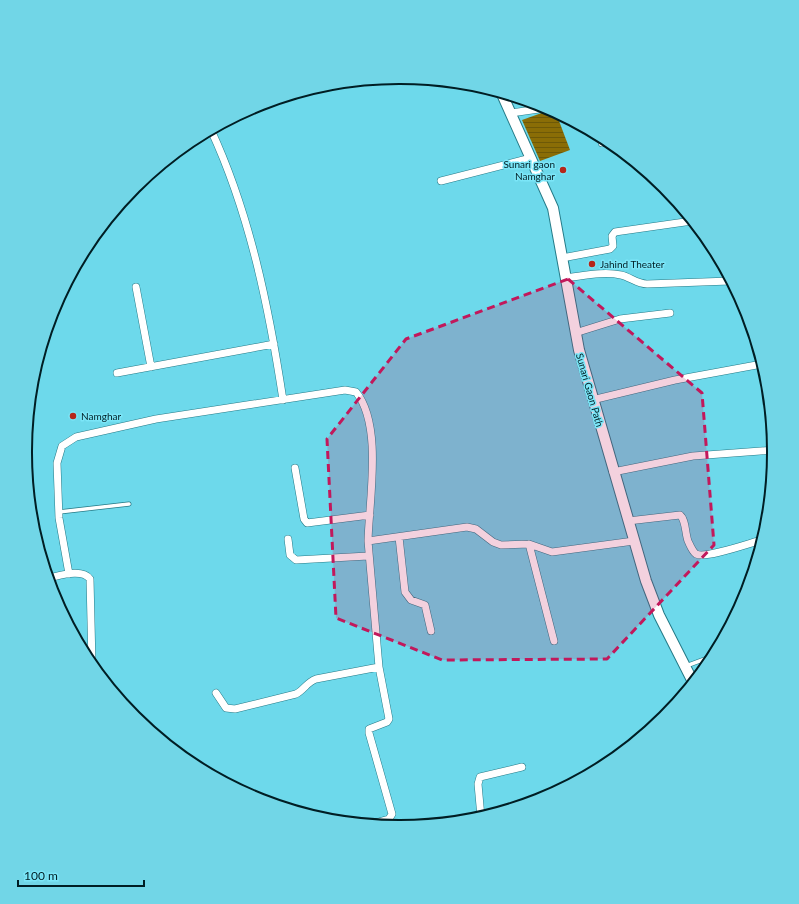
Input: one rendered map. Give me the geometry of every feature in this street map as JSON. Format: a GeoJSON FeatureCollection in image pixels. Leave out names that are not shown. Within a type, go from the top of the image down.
{"type":"FeatureCollection","features":[{"type":"Feature","properties":{"kind":"street","name":"Sunari Gaon Path"},"geometry":{"type":"LineString","coordinates":[[505,100],[553,208],[575,333],[592,400],[653,603],[690,677]]}},
{"type":"Feature","properties":{"kind":"street"},"geometry":{"type":"LineString","coordinates":[[511,113],[534,110]]}},
{"type":"Feature","properties":{"kind":"street"},"geometry":{"type":"LineString","coordinates":[[213,136],[236,191],[265,302],[274,344],[283,400]]}},
{"type":"Feature","properties":{"kind":"street"},"geometry":{"type":"LineString","coordinates":[[441,181],[531,158]]}},
{"type":"Feature","properties":{"kind":"street"},"geometry":{"type":"LineString","coordinates":[[562,258],[610,249],[613,246],[612,236],[615,232],[686,222]]}},
{"type":"Feature","properties":{"kind":"street"},"geometry":{"type":"LineString","coordinates":[[565,278],[615,274],[629,277],[638,283],[647,284],[725,281]]}},
{"type":"Feature","properties":{"kind":"street"},"geometry":{"type":"LineString","coordinates":[[136,287],[151,367]]}},
{"type":"Feature","properties":{"kind":"street"},"geometry":{"type":"LineString","coordinates":[[575,333],[620,319],[670,313]]}},
{"type":"Feature","properties":{"kind":"street"},"geometry":{"type":"LineString","coordinates":[[117,373],[274,344]]}},
{"type":"Feature","properties":{"kind":"street"},"geometry":{"type":"LineString","coordinates":[[592,400],[693,377],[756,365]]}},
{"type":"Feature","properties":{"kind":"street"},"geometry":{"type":"LineString","coordinates":[[69,574],[59,512],[57,463],[62,446],[76,438],[156,419],[350,390],[356,392],[360,397],[369,428],[373,461],[373,486],[368,556],[379,667],[389,719],[387,722],[369,729],[369,733],[392,817],[389,820]]}},
{"type":"Feature","properties":{"kind":"street"},"geometry":{"type":"LineString","coordinates":[[613,472],[693,456],[767,451]]}},
{"type":"Feature","properties":{"kind":"street"},"geometry":{"type":"LineString","coordinates":[[295,468],[304,519],[307,523],[370,515]]}},
{"type":"Feature","properties":{"kind":"street"},"geometry":{"type":"LineString","coordinates":[[628,522],[680,515],[693,551],[700,555],[711,554],[755,542]]}},
{"type":"Feature","properties":{"kind":"street"},"geometry":{"type":"LineString","coordinates":[[368,541],[467,527],[476,529],[493,542],[501,545],[529,544],[547,551],[559,552],[634,541]]}},
{"type":"Feature","properties":{"kind":"street"},"geometry":{"type":"LineString","coordinates":[[399,537],[404,592],[411,600],[425,605],[431,631]]}},
{"type":"Feature","properties":{"kind":"street"},"geometry":{"type":"LineString","coordinates":[[288,540],[290,555],[296,560],[368,556]]}},
{"type":"Feature","properties":{"kind":"street"},"geometry":{"type":"LineString","coordinates":[[529,544],[554,641]]}},
{"type":"Feature","properties":{"kind":"street"},"geometry":{"type":"LineString","coordinates":[[54,577],[69,574],[83,574],[90,579],[92,653]]}},
{"type":"Feature","properties":{"kind":"street"},"geometry":{"type":"LineString","coordinates":[[216,693],[226,708],[235,709],[296,694],[301,692],[311,681],[316,679],[379,667]]}},
{"type":"Feature","properties":{"kind":"street"},"geometry":{"type":"LineString","coordinates":[[480,810],[478,784],[480,777],[522,767]]}},
{"type":"Feature","properties":{"kind":"lane"},"geometry":{"type":"LineString","coordinates":[[59,512],[129,504]]}},
{"type":"Feature","properties":{"kind":"lane"},"geometry":{"type":"LineString","coordinates":[[685,666],[702,660]]}},
{"type":"Feature","properties":{"kind":"highlighted area"},"geometry":{"type":"Polygon","coordinates":[[[568,279],[702,393],[714,545],[607,659],[442,660],[336,618],[327,439],[406,339],[568,279]]]}},
{"type":"Feature","properties":{"kind":"shaded area"},"geometry":{"type":"Polygon","coordinates":[[[542,113],[559,121],[570,150],[540,161],[522,120],[542,113]]]}},
{"type":"Feature","properties":{"kind":"place","name":"Sunari gaon Namghar"},"geometry":{"type":"Point","coordinates":[563,170]}},
{"type":"Feature","properties":{"kind":"place","name":"Jahind Theater"},"geometry":{"type":"Point","coordinates":[592,264]}},
{"type":"Feature","properties":{"kind":"place","name":"Namghar"},"geometry":{"type":"Point","coordinates":[73,416]}}]}
